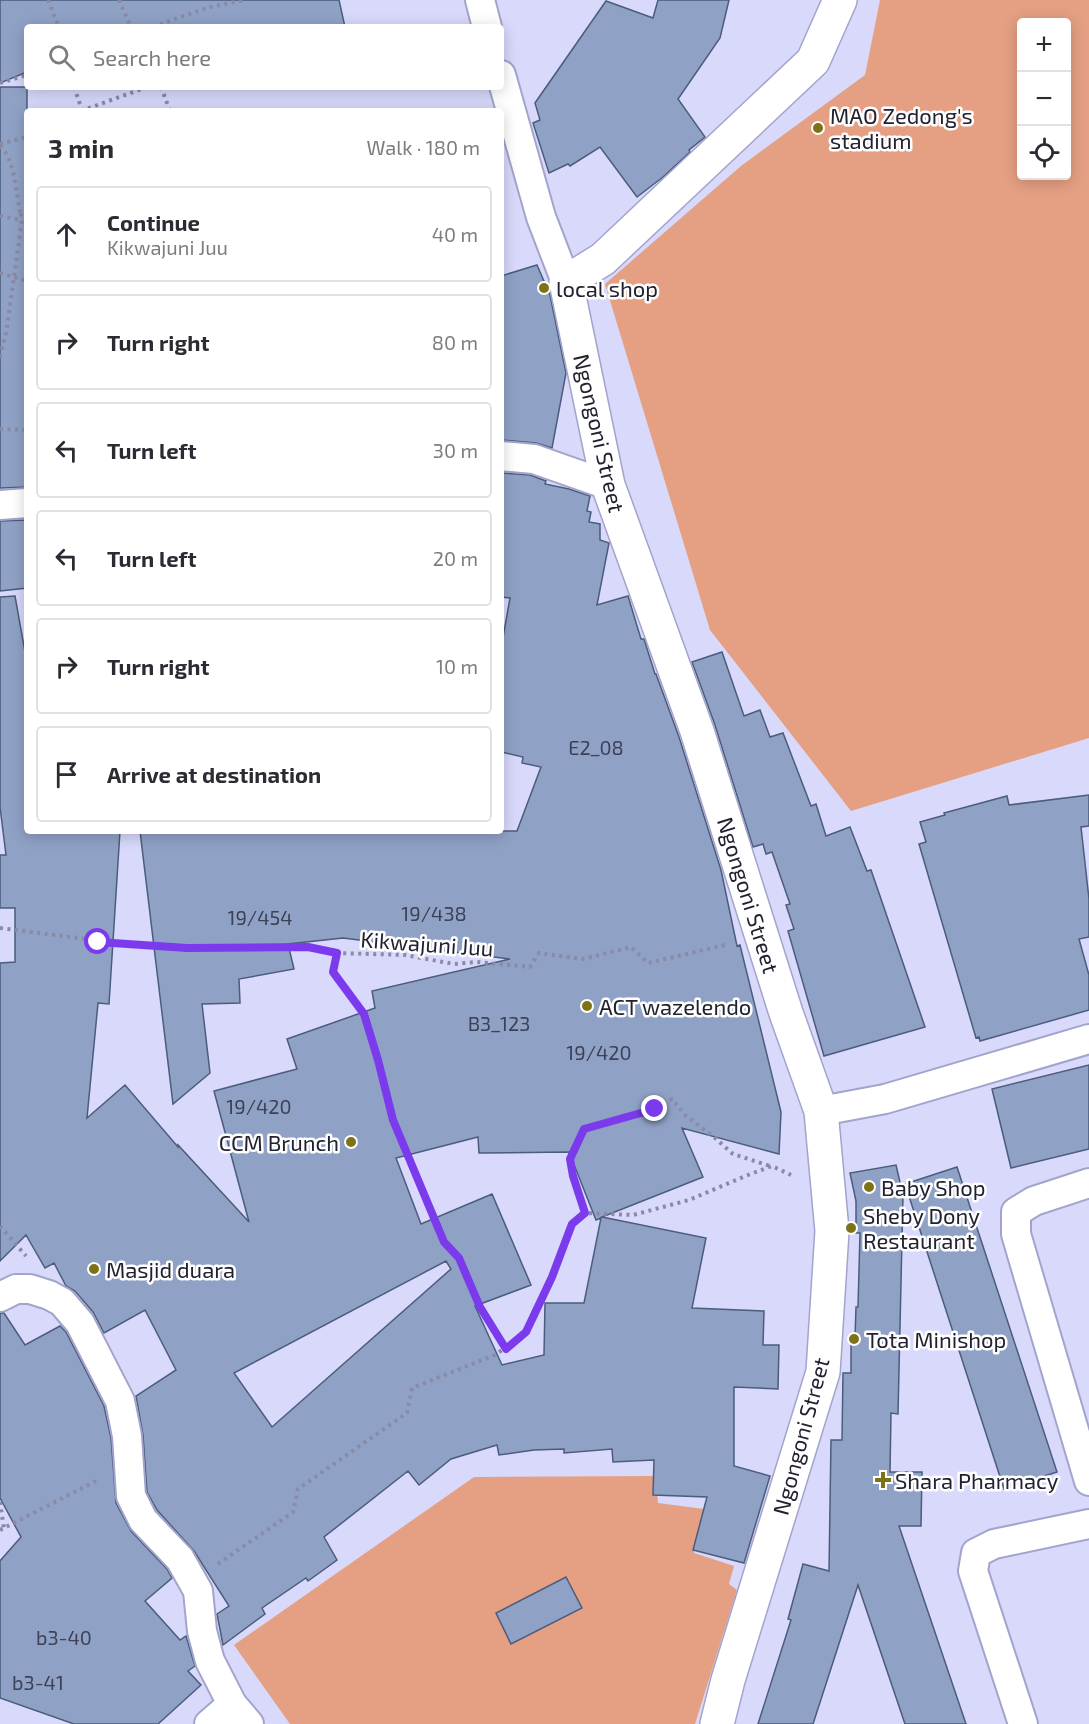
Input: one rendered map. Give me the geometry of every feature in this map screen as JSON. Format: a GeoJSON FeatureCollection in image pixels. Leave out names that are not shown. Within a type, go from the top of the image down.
{"type":"FeatureCollection","features":[{"type":"Feature","properties":{"kind":"street"},"geometry":{"type":"LineString","coordinates":[[480,0],[486,24]]}},
{"type":"Feature","properties":{"kind":"street"},"geometry":{"type":"LineString","coordinates":[[566,282],[603,259],[813,61],[840,0]]}},
{"type":"Feature","properties":{"kind":"street","name":"Ngongoni Street"},"geometry":{"type":"LineString","coordinates":[[504,85],[542,217],[566,282],[608,484],[697,731],[786,1013],[821,1111],[832,1232],[823,1372],[731,1669],[717,1724]]}},
{"type":"Feature","properties":{"kind":"street"},"geometry":{"type":"LineString","coordinates":[[504,456],[534,459],[608,484]]}},
{"type":"Feature","properties":{"kind":"street"},"geometry":{"type":"LineString","coordinates":[[0,505],[24,503]]}},
{"type":"Feature","properties":{"kind":"street"},"geometry":{"type":"LineString","coordinates":[[821,1111],[885,1100],[1089,1039]]}},
{"type":"Feature","properties":{"kind":"street"},"geometry":{"type":"LineString","coordinates":[[1089,1183],[1034,1201],[1016,1212],[1016,1234],[1089,1481]]}},
{"type":"Feature","properties":{"kind":"street"},"geometry":{"type":"LineString","coordinates":[[0,1297],[16,1289],[30,1289],[62,1302],[80,1323],[120,1401],[127,1436],[131,1496],[143,1520],[180,1559],[198,1591],[202,1631],[210,1660],[241,1714],[208,1724]]}},
{"type":"Feature","properties":{"kind":"street"},"geometry":{"type":"LineString","coordinates":[[1023,1724],[973,1571],[976,1553],[994,1544],[1089,1524]]}},
{"type":"Feature","properties":{"kind":"path"},"geometry":{"type":"LineString","coordinates":[[48,0],[58,24]]}},
{"type":"Feature","properties":{"kind":"path"},"geometry":{"type":"LineString","coordinates":[[119,0],[129,24]]}},
{"type":"Feature","properties":{"kind":"path"},"geometry":{"type":"LineString","coordinates":[[161,24],[206,8],[244,0]]}},
{"type":"Feature","properties":{"kind":"path"},"geometry":{"type":"LineString","coordinates":[[0,83],[24,76]]}},
{"type":"Feature","properties":{"kind":"path"},"geometry":{"type":"LineString","coordinates":[[75,90],[81,108]]}},
{"type":"Feature","properties":{"kind":"path"},"geometry":{"type":"LineString","coordinates":[[88,108],[139,90]]}},
{"type":"Feature","properties":{"kind":"path"},"geometry":{"type":"LineString","coordinates":[[162,90],[169,108]]}},
{"type":"Feature","properties":{"kind":"path"},"geometry":{"type":"LineString","coordinates":[[0,357],[6,333],[22,220],[9,158],[0,145],[24,138]]}},
{"type":"Feature","properties":{"kind":"path"},"geometry":{"type":"LineString","coordinates":[[20,211],[24,212]]}},
{"type":"Feature","properties":{"kind":"path"},"geometry":{"type":"LineString","coordinates":[[0,216],[22,220]]}},
{"type":"Feature","properties":{"kind":"path"},"geometry":{"type":"LineString","coordinates":[[0,273],[24,280]]}},
{"type":"Feature","properties":{"kind":"path"},"geometry":{"type":"LineString","coordinates":[[0,429],[24,430]]}},
{"type":"Feature","properties":{"kind":"path","name":"Kikwajuni Juu"},"geometry":{"type":"LineString","coordinates":[[0,928],[126,944],[187,948],[308,947],[337,953],[405,956],[454,964],[477,962],[530,967],[538,953],[583,959],[631,947],[648,963],[762,938]]}},
{"type":"Feature","properties":{"kind":"path"},"geometry":{"type":"LineString","coordinates":[[337,953],[333,972],[364,1014],[393,1120],[420,1187],[444,1242],[459,1258],[480,1307],[506,1349]]}},
{"type":"Feature","properties":{"kind":"path"},"geometry":{"type":"LineString","coordinates":[[585,1213],[570,1159],[584,1129],[655,1109],[672,1099],[685,1115],[733,1154],[798,1178]]}},
{"type":"Feature","properties":{"kind":"path"},"geometry":{"type":"LineString","coordinates":[[198,1591],[216,1565],[293,1512],[298,1489],[407,1413],[412,1388],[495,1355],[526,1332],[552,1277],[572,1224],[585,1213],[633,1215],[689,1200],[748,1174],[772,1167]]}},
{"type":"Feature","properties":{"kind":"path"},"geometry":{"type":"LineString","coordinates":[[0,1502],[2,1530],[109,1474],[131,1474]]}},
{"type":"Feature","properties":{"kind":"shaded area"},"geometry":{"type":"Polygon","coordinates":[[[880,0],[1089,0],[1089,738],[851,811],[710,630],[605,284],[741,166],[865,75],[880,0]]]}},
{"type":"Feature","properties":{"kind":"shaded area"},"geometry":{"type":"Polygon","coordinates":[[[656,1476],[658,1503],[704,1509],[694,1553],[734,1566],[729,1584],[737,1590],[695,1724],[290,1724],[234,1645],[474,1477],[656,1476]]]}},
{"type":"Feature","properties":{"kind":"building"},"geometry":{"type":"Polygon","coordinates":[[[0,0],[339,0],[344,24],[24,24],[24,73],[0,83],[0,0]]]}},
{"type":"Feature","properties":{"kind":"building"},"geometry":{"type":"Polygon","coordinates":[[[658,0],[729,0],[720,38],[678,99],[705,137],[663,177],[637,197],[600,147],[570,166],[568,164],[549,173],[533,123],[540,120],[535,103],[606,1],[653,18],[658,0]]]}},
{"type":"Feature","properties":{"kind":"building"},"geometry":{"type":"Polygon","coordinates":[[[0,87],[24,87],[24,90],[27,90],[27,108],[24,108],[24,487],[0,488],[0,87]]]}},
{"type":"Feature","properties":{"kind":"building"},"geometry":{"type":"Polygon","coordinates":[[[537,265],[550,295],[566,373],[552,448],[536,443],[504,440],[504,275],[537,265]]]}},
{"type":"Feature","properties":{"kind":"building"},"geometry":{"type":"Polygon","coordinates":[[[504,473],[530,475],[546,481],[545,484],[590,496],[587,511],[591,512],[589,522],[600,524],[600,540],[609,543],[597,605],[628,596],[641,639],[644,639],[679,737],[721,870],[737,946],[740,945],[781,1112],[779,1154],[682,1128],[703,1177],[602,1217],[706,1238],[692,1308],[764,1311],[763,1345],[779,1345],[778,1389],[734,1387],[734,1466],[770,1476],[744,1563],[693,1550],[707,1497],[653,1495],[654,1460],[613,1462],[612,1449],[564,1453],[564,1449],[534,1450],[499,1455],[497,1445],[451,1459],[419,1485],[408,1471],[324,1537],[337,1560],[308,1581],[306,1578],[262,1608],[265,1614],[223,1645],[217,1614],[229,1606],[194,1551],[157,1510],[147,1492],[143,1435],[136,1396],[176,1370],[145,1310],[104,1333],[93,1312],[75,1291],[66,1286],[54,1263],[45,1268],[26,1235],[0,1261],[0,963],[15,962],[15,908],[0,908],[0,855],[6,855],[0,807],[0,597],[15,596],[24,646],[24,834],[120,834],[109,1004],[98,1003],[87,1118],[125,1085],[178,1147],[178,1145],[249,1222],[214,1091],[297,1069],[287,1039],[375,1008],[372,991],[510,959],[343,938],[288,944],[294,969],[239,979],[240,1003],[202,1004],[210,1073],[173,1104],[140,834],[504,834],[504,831],[517,831],[541,767],[522,763],[523,757],[504,753],[504,632],[510,598],[504,597],[504,473]],[[478,1137],[396,1158],[421,1224],[492,1194],[531,1285],[475,1306],[502,1365],[544,1355],[545,1303],[584,1303],[601,1218],[596,1220],[569,1152],[479,1153],[478,1137]],[[446,1261],[234,1373],[272,1427],[451,1269],[446,1261]]]}},
{"type":"Feature","properties":{"kind":"building"},"geometry":{"type":"Polygon","coordinates":[[[24,520],[24,588],[0,591],[0,521],[24,520]]]}},
{"type":"Feature","properties":{"kind":"building"},"geometry":{"type":"Polygon","coordinates":[[[722,652],[744,716],[760,710],[770,737],[783,733],[811,806],[816,804],[826,836],[850,827],[867,871],[871,870],[925,1027],[824,1056],[788,931],[794,929],[786,905],[790,904],[772,852],[766,854],[763,844],[753,847],[715,725],[692,662],[722,652]]]}},
{"type":"Feature","properties":{"kind":"building"},"geometry":{"type":"Polygon","coordinates":[[[1089,795],[1089,826],[1081,827],[1089,899],[1089,937],[1079,939],[1089,975],[1089,1010],[980,1041],[979,1037],[976,1038],[919,844],[926,842],[920,822],[1007,796],[1009,805],[1089,795]]]}},
{"type":"Feature","properties":{"kind":"building"},"geometry":{"type":"Polygon","coordinates":[[[1089,1065],[1089,1149],[1011,1168],[992,1089],[1089,1065]]]}},
{"type":"Feature","properties":{"kind":"building"},"geometry":{"type":"Polygon","coordinates":[[[896,1165],[903,1195],[898,1414],[891,1413],[890,1472],[922,1472],[921,1526],[899,1526],[966,1724],[905,1724],[858,1585],[813,1724],[758,1724],[791,1620],[788,1619],[803,1564],[829,1571],[831,1440],[842,1440],[843,1373],[851,1373],[851,1338],[855,1338],[856,1307],[858,1307],[860,1233],[856,1233],[856,1201],[850,1173],[896,1165]]]}},
{"type":"Feature","properties":{"kind":"building"},"geometry":{"type":"Polygon","coordinates":[[[957,1167],[1057,1472],[1004,1489],[905,1184],[957,1167]]]}},
{"type":"Feature","properties":{"kind":"building"},"geometry":{"type":"Polygon","coordinates":[[[0,1313],[4,1313],[25,1345],[60,1326],[66,1332],[104,1406],[111,1438],[116,1503],[131,1531],[167,1569],[172,1578],[145,1601],[180,1640],[186,1636],[195,1666],[188,1671],[201,1685],[158,1724],[74,1724],[0,1698],[0,1561],[21,1537],[0,1498],[0,1313]]]}},
{"type":"Feature","properties":{"kind":"building"},"geometry":{"type":"Polygon","coordinates":[[[566,1577],[582,1608],[511,1644],[496,1613],[566,1577]]]}},
{"type":"Feature","properties":{"kind":"place","name":"MAO Zedong's stadium"},"geometry":{"type":"Point","coordinates":[818,128]}},
{"type":"Feature","properties":{"kind":"place","name":"local shop"},"geometry":{"type":"Point","coordinates":[544,288]}},
{"type":"Feature","properties":{"kind":"place","name":"ACT wazelendo"},"geometry":{"type":"Point","coordinates":[587,1006]}},
{"type":"Feature","properties":{"kind":"place","name":"CCM Brunch"},"geometry":{"type":"Point","coordinates":[351,1142]}},
{"type":"Feature","properties":{"kind":"place","name":"Baby Shop"},"geometry":{"type":"Point","coordinates":[869,1187]}},
{"type":"Feature","properties":{"kind":"place","name":"Sheby Dony Restaurant"},"geometry":{"type":"Point","coordinates":[851,1228]}},
{"type":"Feature","properties":{"kind":"place","name":"Masjid duara"},"geometry":{"type":"Point","coordinates":[94,1269]}},
{"type":"Feature","properties":{"kind":"place","name":"Tota Minishop"},"geometry":{"type":"Point","coordinates":[854,1339]}},
{"type":"Feature","properties":{"kind":"place","name":"Shara Pharmacy"},"geometry":{"type":"Point","coordinates":[883,1480]}},
{"type":"Feature","properties":{"kind":"route"},"geometry":{"type":"LineString","coordinates":[[98,942],[187,948],[308,947],[337,953],[333,972],[364,1014],[393,1120],[420,1187],[444,1242],[459,1258],[480,1307],[506,1349],[526,1332],[552,1277],[572,1224],[585,1213],[570,1159],[584,1129],[655,1109]]}}]}
